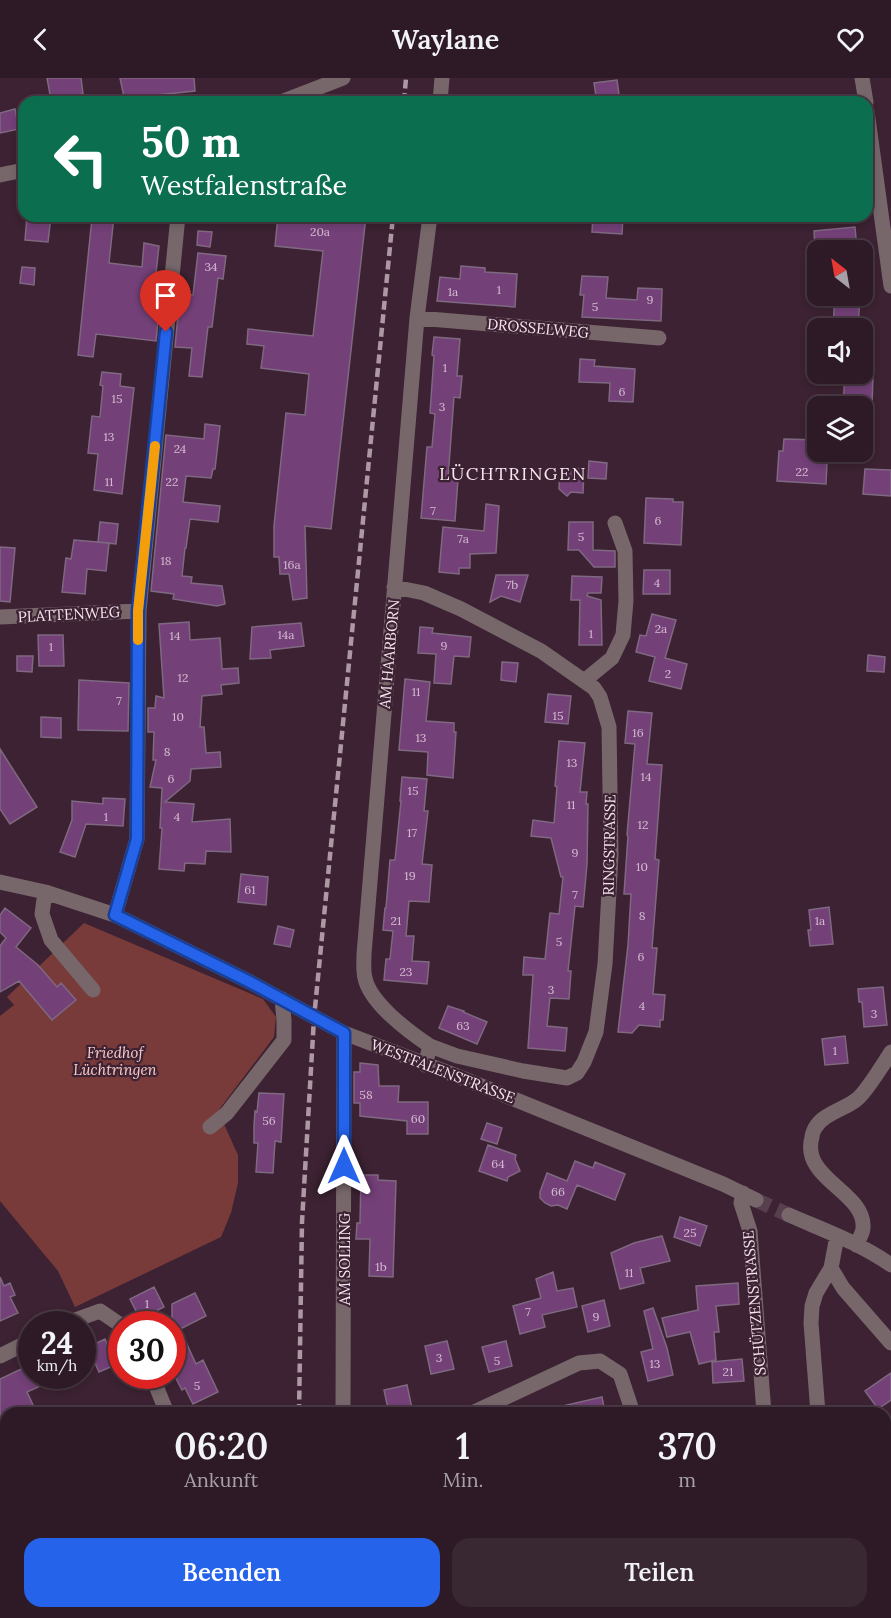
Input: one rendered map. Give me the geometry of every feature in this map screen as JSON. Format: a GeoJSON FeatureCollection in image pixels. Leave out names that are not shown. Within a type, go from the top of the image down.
{"type":"FeatureCollection","features":[{"type":"Feature","properties":{"kind":"street"},"geometry":{"type":"LineString","coordinates":[[296,96],[343,78]]}},
{"type":"Feature","properties":{"kind":"street"},"geometry":{"type":"LineString","coordinates":[[440,96],[442,78]]}},
{"type":"Feature","properties":{"kind":"street"},"geometry":{"type":"LineString","coordinates":[[862,78],[865,96]]}},
{"type":"Feature","properties":{"kind":"street"},"geometry":{"type":"LineString","coordinates":[[873,155],[891,286]]}},
{"type":"Feature","properties":{"kind":"street"},"geometry":{"type":"LineString","coordinates":[[0,175],[18,171]]}},
{"type":"Feature","properties":{"kind":"street"},"geometry":{"type":"LineString","coordinates":[[115,915],[137,839],[138,611],[177,222]]}},
{"type":"Feature","properties":{"kind":"street","name":"AM HAARBORN"},"geometry":{"type":"LineString","coordinates":[[429,222],[417,318],[364,954],[365,979],[384,1010],[430,1046]]}},
{"type":"Feature","properties":{"kind":"street","name":"DROSSELWEG"},"geometry":{"type":"LineString","coordinates":[[417,318],[659,338]]}},
{"type":"Feature","properties":{"kind":"street"},"geometry":{"type":"LineString","coordinates":[[584,681],[612,658],[623,635],[626,601],[625,551],[615,522]]}},
{"type":"Feature","properties":{"kind":"street","name":"RINGSTRASSE"},"geometry":{"type":"LineString","coordinates":[[394,587],[424,593],[461,609],[541,651],[594,688],[600,698],[609,727],[611,855],[605,964],[596,1032],[584,1062],[577,1073],[567,1077],[490,1064],[430,1046]]}},
{"type":"Feature","properties":{"kind":"street","name":"PLATTENWEG"},"geometry":{"type":"LineString","coordinates":[[0,617],[138,611]]}},
{"type":"Feature","properties":{"kind":"street","name":"WESTFALENSTRASSE"},"geometry":{"type":"LineString","coordinates":[[0,882],[45,892],[115,915],[282,999],[344,1033],[491,1090],[750,1196]]}},
{"type":"Feature","properties":{"kind":"street"},"geometry":{"type":"LineString","coordinates":[[45,892],[42,914],[51,939],[93,990]]}},
{"type":"Feature","properties":{"kind":"street"},"geometry":{"type":"LineString","coordinates":[[210,1127],[227,1113],[284,1040],[282,999]]}},
{"type":"Feature","properties":{"kind":"street","name":"AM SOLLING"},"geometry":{"type":"LineString","coordinates":[[343,1407],[344,1033]]}},
{"type":"Feature","properties":{"kind":"street"},"geometry":{"type":"LineString","coordinates":[[425,1065],[430,1046]]}},
{"type":"Feature","properties":{"kind":"street"},"geometry":{"type":"LineString","coordinates":[[856,1245],[863,1229],[861,1218],[855,1206],[821,1172],[813,1160],[809,1146],[814,1129],[827,1116],[858,1099],[891,1052]]}},
{"type":"Feature","properties":{"kind":"street","name":"SCHÜTZENSTRASSE"},"geometry":{"type":"LineString","coordinates":[[750,1196],[741,1203],[750,1231],[764,1407]]}},
{"type":"Feature","properties":{"kind":"street"},"geometry":{"type":"LineString","coordinates":[[789,1215],[856,1245],[891,1265]]}},
{"type":"Feature","properties":{"kind":"street"},"geometry":{"type":"LineString","coordinates":[[818,1407],[811,1323],[812,1306],[816,1293],[831,1268],[837,1236]]}},
{"type":"Feature","properties":{"kind":"street"},"geometry":{"type":"LineString","coordinates":[[831,1268],[843,1288],[891,1343]]}},
{"type":"Feature","properties":{"kind":"street"},"geometry":{"type":"LineString","coordinates":[[0,1356],[18,1347]]}},
{"type":"Feature","properties":{"kind":"street"},"geometry":{"type":"LineString","coordinates":[[485,1407],[579,1363],[600,1361],[620,1374],[631,1407]]}},
{"type":"Feature","properties":{"kind":"street"},"geometry":{"type":"LineString","coordinates":[[157,1389],[165,1407]]}},
{"type":"Feature","properties":{"kind":"green space","name":"Friedhof Lüchtringen"},"geometry":{"type":"Polygon","coordinates":[[[84,923],[263,999],[276,1017],[274,1037],[218,1111],[238,1155],[238,1183],[231,1213],[221,1237],[75,1307],[58,1271],[0,1201],[0,1016],[14,1005],[7,997],[84,923]]]}},
{"type":"Feature","properties":{"kind":"building"},"geometry":{"type":"Polygon","coordinates":[[[47,78],[81,78],[83,94],[50,96],[47,78]]]}},
{"type":"Feature","properties":{"kind":"building"},"geometry":{"type":"Polygon","coordinates":[[[120,78],[194,78],[195,91],[124,96],[120,78]]]}},
{"type":"Feature","properties":{"kind":"building"},"geometry":{"type":"Polygon","coordinates":[[[617,80],[619,96],[596,96],[594,83],[617,80]]]}},
{"type":"Feature","properties":{"kind":"building"},"geometry":{"type":"Polygon","coordinates":[[[15,109],[18,129],[0,133],[0,113],[15,109]]]}},
{"type":"Feature","properties":{"kind":"building"},"geometry":{"type":"Polygon","coordinates":[[[26,222],[50,222],[48,242],[25,240],[26,222]]]}},
{"type":"Feature","properties":{"kind":"building"},"geometry":{"type":"Polygon","coordinates":[[[92,222],[113,222],[109,263],[142,267],[144,243],[159,246],[154,291],[161,291],[156,341],[96,334],[93,357],[78,355],[92,222]]]}},
{"type":"Feature","properties":{"kind":"building"},"geometry":{"type":"Polygon","coordinates":[[[277,222],[365,222],[331,529],[305,526],[307,598],[293,600],[289,574],[280,574],[279,557],[274,557],[274,526],[286,413],[305,415],[309,374],[261,368],[264,346],[247,344],[248,329],[313,336],[323,251],[275,246],[277,222]]]}},
{"type":"Feature","properties":{"kind":"building"},"geometry":{"type":"Polygon","coordinates":[[[593,222],[623,222],[622,234],[592,232],[593,222]]]}},
{"type":"Feature","properties":{"kind":"building"},"geometry":{"type":"Polygon","coordinates":[[[855,227],[856,240],[815,240],[814,231],[855,227]]]}},
{"type":"Feature","properties":{"kind":"building"},"geometry":{"type":"Polygon","coordinates":[[[198,231],[212,232],[210,247],[197,245],[198,231]]]}},
{"type":"Feature","properties":{"kind":"building"},"geometry":{"type":"Polygon","coordinates":[[[198,253],[226,256],[223,279],[218,278],[212,327],[208,327],[202,377],[189,376],[192,348],[175,347],[180,293],[193,295],[198,253]]]}},
{"type":"Feature","properties":{"kind":"building"},"geometry":{"type":"Polygon","coordinates":[[[461,266],[485,268],[485,272],[517,274],[515,307],[437,301],[440,277],[460,279],[461,266]]]}},
{"type":"Feature","properties":{"kind":"building"},"geometry":{"type":"Polygon","coordinates":[[[22,267],[35,268],[34,285],[20,283],[22,267]]]}},
{"type":"Feature","properties":{"kind":"building"},"geometry":{"type":"Polygon","coordinates":[[[582,276],[608,277],[606,298],[637,300],[638,288],[662,289],[661,321],[582,317],[584,295],[580,295],[582,276]]]}},
{"type":"Feature","properties":{"kind":"building"},"geometry":{"type":"Polygon","coordinates":[[[834,306],[859,306],[859,318],[834,318],[834,306]]]}},
{"type":"Feature","properties":{"kind":"building"},"geometry":{"type":"Polygon","coordinates":[[[434,337],[460,339],[457,376],[462,376],[460,398],[454,397],[448,478],[458,479],[455,521],[421,518],[427,447],[432,447],[435,414],[430,413],[434,337]]]}},
{"type":"Feature","properties":{"kind":"building"},"geometry":{"type":"Polygon","coordinates":[[[580,359],[595,360],[594,366],[635,369],[633,402],[609,401],[610,383],[579,382],[580,359]]]}},
{"type":"Feature","properties":{"kind":"building"},"geometry":{"type":"Polygon","coordinates":[[[102,372],[121,374],[120,386],[134,388],[122,494],[94,490],[98,454],[88,453],[92,416],[100,417],[102,372]]]}},
{"type":"Feature","properties":{"kind":"building"},"geometry":{"type":"Polygon","coordinates":[[[844,384],[873,384],[872,396],[844,396],[844,384]]]}},
{"type":"Feature","properties":{"kind":"building"},"geometry":{"type":"Polygon","coordinates":[[[205,424],[220,426],[215,469],[213,469],[211,478],[186,476],[183,502],[220,506],[218,522],[190,519],[182,576],[192,577],[191,583],[222,586],[225,604],[217,606],[173,599],[174,594],[151,591],[166,435],[204,439],[205,424]]]}},
{"type":"Feature","properties":{"kind":"building"},"geometry":{"type":"Polygon","coordinates":[[[784,439],[807,440],[807,462],[827,462],[826,484],[777,481],[779,451],[783,451],[784,439]]]}},
{"type":"Feature","properties":{"kind":"building"},"geometry":{"type":"Polygon","coordinates":[[[589,461],[607,463],[606,479],[588,478],[589,461]]]}},
{"type":"Feature","properties":{"kind":"building"},"geometry":{"type":"Polygon","coordinates":[[[560,467],[584,469],[583,493],[571,492],[567,496],[559,489],[560,467]]]}},
{"type":"Feature","properties":{"kind":"building"},"geometry":{"type":"Polygon","coordinates":[[[865,469],[891,470],[891,496],[863,494],[865,469]]]}},
{"type":"Feature","properties":{"kind":"building"},"geometry":{"type":"Polygon","coordinates":[[[646,498],[673,499],[673,502],[683,502],[681,545],[644,543],[646,498]]]}},
{"type":"Feature","properties":{"kind":"building"},"geometry":{"type":"Polygon","coordinates":[[[486,504],[499,506],[496,553],[470,554],[470,568],[459,568],[459,574],[439,572],[443,527],[484,531],[486,504]]]}},
{"type":"Feature","properties":{"kind":"building"},"geometry":{"type":"Polygon","coordinates":[[[100,522],[118,524],[116,544],[98,542],[100,522]]]}},
{"type":"Feature","properties":{"kind":"building"},"geometry":{"type":"Polygon","coordinates":[[[569,522],[593,522],[593,550],[615,551],[615,567],[594,567],[579,550],[568,550],[569,522]]]}},
{"type":"Feature","properties":{"kind":"building"},"geometry":{"type":"Polygon","coordinates":[[[74,540],[109,543],[106,571],[87,569],[85,594],[62,592],[66,558],[71,559],[74,540]]]}},
{"type":"Feature","properties":{"kind":"building"},"geometry":{"type":"Polygon","coordinates":[[[0,547],[15,548],[10,602],[0,601],[0,547]]]}},
{"type":"Feature","properties":{"kind":"building"},"geometry":{"type":"Polygon","coordinates":[[[644,570],[670,570],[670,594],[643,594],[644,570]]]}},
{"type":"Feature","properties":{"kind":"building"},"geometry":{"type":"Polygon","coordinates":[[[496,575],[528,575],[520,602],[501,596],[490,602],[496,575]]]}},
{"type":"Feature","properties":{"kind":"building"},"geometry":{"type":"Polygon","coordinates":[[[572,576],[602,577],[601,593],[588,593],[587,596],[601,600],[602,645],[579,645],[580,600],[571,600],[572,576]]]}},
{"type":"Feature","properties":{"kind":"building"},"geometry":{"type":"Polygon","coordinates":[[[652,614],[676,620],[665,658],[687,664],[681,689],[649,681],[655,657],[636,652],[640,635],[646,636],[652,614]]]}},
{"type":"Feature","properties":{"kind":"building"},"geometry":{"type":"Polygon","coordinates":[[[189,622],[190,640],[220,638],[222,669],[238,668],[239,683],[221,685],[222,694],[202,696],[200,727],[204,727],[206,753],[220,752],[221,767],[191,769],[190,781],[165,802],[194,804],[192,822],[230,819],[231,852],[206,851],[205,864],[185,863],[184,871],[159,869],[162,788],[150,787],[156,760],[153,760],[154,732],[148,732],[148,708],[155,708],[156,696],[164,698],[159,624],[189,622]]]}},
{"type":"Feature","properties":{"kind":"building"},"geometry":{"type":"Polygon","coordinates":[[[301,623],[304,646],[270,650],[271,658],[250,659],[252,627],[301,623]]]}},
{"type":"Feature","properties":{"kind":"building"},"geometry":{"type":"Polygon","coordinates":[[[420,627],[433,628],[432,633],[471,637],[469,657],[454,656],[451,684],[434,683],[436,654],[418,653],[420,627]]]}},
{"type":"Feature","properties":{"kind":"building"},"geometry":{"type":"Polygon","coordinates":[[[38,635],[63,635],[64,666],[39,666],[38,635]]]}},
{"type":"Feature","properties":{"kind":"building"},"geometry":{"type":"Polygon","coordinates":[[[868,655],[885,657],[884,672],[867,671],[868,655]]]}},
{"type":"Feature","properties":{"kind":"building"},"geometry":{"type":"Polygon","coordinates":[[[17,656],[33,656],[32,672],[17,671],[17,656]]]}},
{"type":"Feature","properties":{"kind":"building"},"geometry":{"type":"Polygon","coordinates":[[[502,662],[518,663],[516,682],[501,680],[502,662]]]}},
{"type":"Feature","properties":{"kind":"building"},"geometry":{"type":"Polygon","coordinates":[[[405,679],[430,682],[426,721],[454,723],[454,732],[456,732],[453,778],[427,775],[428,752],[399,750],[405,679]]]}},
{"type":"Feature","properties":{"kind":"building"},"geometry":{"type":"Polygon","coordinates":[[[79,680],[129,683],[128,731],[78,730],[79,680]]]}},
{"type":"Feature","properties":{"kind":"building"},"geometry":{"type":"Polygon","coordinates":[[[548,694],[571,696],[568,724],[545,722],[548,694]]]}},
{"type":"Feature","properties":{"kind":"building"},"geometry":{"type":"Polygon","coordinates":[[[628,711],[652,713],[647,764],[662,765],[655,859],[659,860],[652,948],[657,948],[653,994],[665,995],[663,1020],[660,1020],[660,1027],[639,1025],[632,1033],[618,1032],[631,894],[624,894],[635,744],[625,743],[628,711]]]}},
{"type":"Feature","properties":{"kind":"building"},"geometry":{"type":"Polygon","coordinates":[[[41,717],[61,718],[61,738],[41,737],[41,717]]]}},
{"type":"Feature","properties":{"kind":"building"},"geometry":{"type":"Polygon","coordinates":[[[559,741],[585,743],[580,792],[587,792],[586,804],[588,804],[584,897],[583,907],[575,906],[568,971],[571,971],[569,999],[550,998],[547,1026],[567,1028],[565,1051],[528,1048],[533,975],[523,975],[524,957],[545,959],[550,913],[559,914],[563,877],[561,877],[551,838],[531,836],[533,820],[554,823],[559,741]]]}},
{"type":"Feature","properties":{"kind":"building"},"geometry":{"type":"Polygon","coordinates":[[[0,749],[37,807],[10,824],[0,809],[0,749]]]}},
{"type":"Feature","properties":{"kind":"building"},"geometry":{"type":"Polygon","coordinates":[[[402,777],[427,779],[424,811],[428,811],[422,864],[432,865],[429,902],[409,901],[406,936],[414,936],[412,961],[429,962],[427,984],[384,980],[386,959],[390,959],[393,931],[383,930],[390,860],[395,860],[402,777]]]}},
{"type":"Feature","properties":{"kind":"building"},"geometry":{"type":"Polygon","coordinates":[[[103,798],[125,799],[123,826],[86,824],[75,857],[60,852],[72,820],[72,801],[103,804],[103,798]]]}},
{"type":"Feature","properties":{"kind":"building"},"geometry":{"type":"Polygon","coordinates":[[[241,874],[268,877],[266,905],[238,902],[241,874]]]}},
{"type":"Feature","properties":{"kind":"building"},"geometry":{"type":"Polygon","coordinates":[[[829,907],[833,944],[810,946],[809,910],[829,907]]]}},
{"type":"Feature","properties":{"kind":"building"},"geometry":{"type":"Polygon","coordinates":[[[5,908],[31,928],[16,947],[38,965],[57,987],[61,983],[76,1000],[52,1020],[19,981],[0,992],[0,946],[6,938],[0,932],[0,915],[5,908]]]}},
{"type":"Feature","properties":{"kind":"building"},"geometry":{"type":"Polygon","coordinates":[[[278,926],[294,930],[290,947],[274,944],[278,926]]]}},
{"type":"Feature","properties":{"kind":"building"},"geometry":{"type":"Polygon","coordinates":[[[883,987],[887,1025],[864,1027],[862,1002],[859,1002],[858,989],[883,987]]]}},
{"type":"Feature","properties":{"kind":"building"},"geometry":{"type":"Polygon","coordinates":[[[448,1006],[487,1022],[477,1044],[439,1028],[448,1006]]]}},
{"type":"Feature","properties":{"kind":"building"},"geometry":{"type":"Polygon","coordinates":[[[845,1036],[848,1063],[825,1065],[822,1039],[845,1036]]]}},
{"type":"Feature","properties":{"kind":"building"},"geometry":{"type":"Polygon","coordinates":[[[360,1063],[378,1065],[379,1086],[399,1086],[398,1102],[428,1102],[428,1134],[407,1134],[407,1121],[360,1116],[360,1103],[354,1103],[354,1072],[360,1072],[360,1063]]]}},
{"type":"Feature","properties":{"kind":"building"},"geometry":{"type":"Polygon","coordinates":[[[259,1093],[284,1094],[281,1142],[275,1141],[273,1173],[256,1172],[258,1143],[254,1143],[254,1126],[259,1093]]]}},
{"type":"Feature","properties":{"kind":"building"},"geometry":{"type":"Polygon","coordinates":[[[487,1123],[502,1128],[497,1144],[481,1139],[487,1123]]]}},
{"type":"Feature","properties":{"kind":"building"},"geometry":{"type":"Polygon","coordinates":[[[488,1145],[516,1155],[515,1159],[520,1171],[508,1177],[507,1181],[479,1171],[488,1145]]]}},
{"type":"Feature","properties":{"kind":"building"},"geometry":{"type":"Polygon","coordinates":[[[575,1161],[593,1168],[595,1162],[625,1174],[615,1200],[577,1185],[567,1209],[545,1203],[540,1198],[540,1192],[547,1173],[567,1181],[575,1161]]]}},
{"type":"Feature","properties":{"kind":"building"},"geometry":{"type":"Polygon","coordinates":[[[361,1175],[378,1175],[378,1180],[396,1181],[393,1277],[369,1276],[370,1239],[356,1239],[357,1223],[360,1223],[361,1175]]]}},
{"type":"Feature","properties":{"kind":"building"},"geometry":{"type":"Polygon","coordinates":[[[680,1217],[707,1226],[700,1246],[674,1237],[680,1217]]]}},
{"type":"Feature","properties":{"kind":"building"},"geometry":{"type":"Polygon","coordinates":[[[662,1236],[670,1261],[640,1268],[644,1283],[620,1289],[611,1253],[634,1243],[662,1236]]]}},
{"type":"Feature","properties":{"kind":"building"},"geometry":{"type":"Polygon","coordinates":[[[553,1272],[557,1291],[573,1288],[577,1307],[542,1315],[545,1327],[520,1334],[513,1306],[541,1298],[536,1279],[553,1272]]]}},
{"type":"Feature","properties":{"kind":"building"},"geometry":{"type":"Polygon","coordinates":[[[0,1277],[4,1286],[10,1283],[15,1295],[10,1297],[18,1313],[0,1321],[0,1277]]]}},
{"type":"Feature","properties":{"kind":"building"},"geometry":{"type":"Polygon","coordinates":[[[738,1283],[739,1304],[716,1306],[719,1332],[714,1332],[716,1360],[699,1364],[690,1332],[667,1337],[662,1318],[698,1310],[696,1286],[738,1283]]]}},
{"type":"Feature","properties":{"kind":"building"},"geometry":{"type":"Polygon","coordinates":[[[154,1287],[164,1307],[156,1311],[136,1311],[130,1299],[154,1287]]]}},
{"type":"Feature","properties":{"kind":"building"},"geometry":{"type":"Polygon","coordinates":[[[195,1293],[206,1316],[186,1326],[186,1311],[172,1311],[172,1304],[195,1293]]]}},
{"type":"Feature","properties":{"kind":"building"},"geometry":{"type":"Polygon","coordinates":[[[604,1300],[610,1326],[588,1332],[582,1306],[604,1300]]]}},
{"type":"Feature","properties":{"kind":"building"},"geometry":{"type":"Polygon","coordinates":[[[653,1308],[667,1348],[673,1375],[648,1381],[641,1352],[653,1349],[644,1311],[653,1308]]]}},
{"type":"Feature","properties":{"kind":"building"},"geometry":{"type":"Polygon","coordinates":[[[105,1339],[108,1347],[108,1368],[99,1372],[96,1365],[96,1343],[105,1339]]]}},
{"type":"Feature","properties":{"kind":"building"},"geometry":{"type":"Polygon","coordinates":[[[447,1341],[454,1369],[431,1374],[425,1346],[447,1341]]]}},
{"type":"Feature","properties":{"kind":"building"},"geometry":{"type":"Polygon","coordinates":[[[506,1341],[512,1366],[489,1372],[482,1347],[506,1341]]]}},
{"type":"Feature","properties":{"kind":"building"},"geometry":{"type":"Polygon","coordinates":[[[186,1342],[196,1364],[203,1360],[218,1392],[193,1404],[186,1389],[186,1342]]]}},
{"type":"Feature","properties":{"kind":"building"},"geometry":{"type":"Polygon","coordinates":[[[742,1359],[744,1381],[713,1383],[712,1362],[742,1359]]]}},
{"type":"Feature","properties":{"kind":"building"},"geometry":{"type":"Polygon","coordinates":[[[18,1371],[18,1389],[34,1389],[27,1392],[33,1405],[0,1407],[0,1379],[18,1371]]]}},
{"type":"Feature","properties":{"kind":"building"},"geometry":{"type":"Polygon","coordinates":[[[891,1373],[891,1400],[881,1407],[877,1407],[865,1391],[891,1373]]]}},
{"type":"Feature","properties":{"kind":"building"},"geometry":{"type":"Polygon","coordinates":[[[407,1385],[412,1407],[388,1407],[384,1390],[407,1385]]]}},
{"type":"Feature","properties":{"kind":"building"},"geometry":{"type":"Polygon","coordinates":[[[602,1397],[604,1407],[558,1407],[602,1397]]]}},
{"type":"Feature","properties":{"kind":"tunnel"},"geometry":{"type":"LineString","coordinates":[[756,1200],[789,1215]]}},
{"type":"Feature","properties":{"kind":"railway"},"geometry":{"type":"LineString","coordinates":[[404,96],[406,78]]}},
{"type":"Feature","properties":{"kind":"railway"},"geometry":{"type":"LineString","coordinates":[[299,1407],[302,1222],[314,1018],[392,222]]}},
{"type":"Feature","properties":{"kind":"slow traffic"},"geometry":{"type":"LineString","coordinates":[[138,640],[138,611],[155,446]]}},
{"type":"Feature","properties":{"kind":"district","name":"LÜCHTRINGEN"},"geometry":{"type":"Point","coordinates":[513,473]}},
{"type":"Feature","properties":{"kind":"route"},"geometry":{"type":"LineString","coordinates":[[166,332],[138,611],[137,839],[115,915],[250,982],[344,1033],[344,1166]]}}]}
